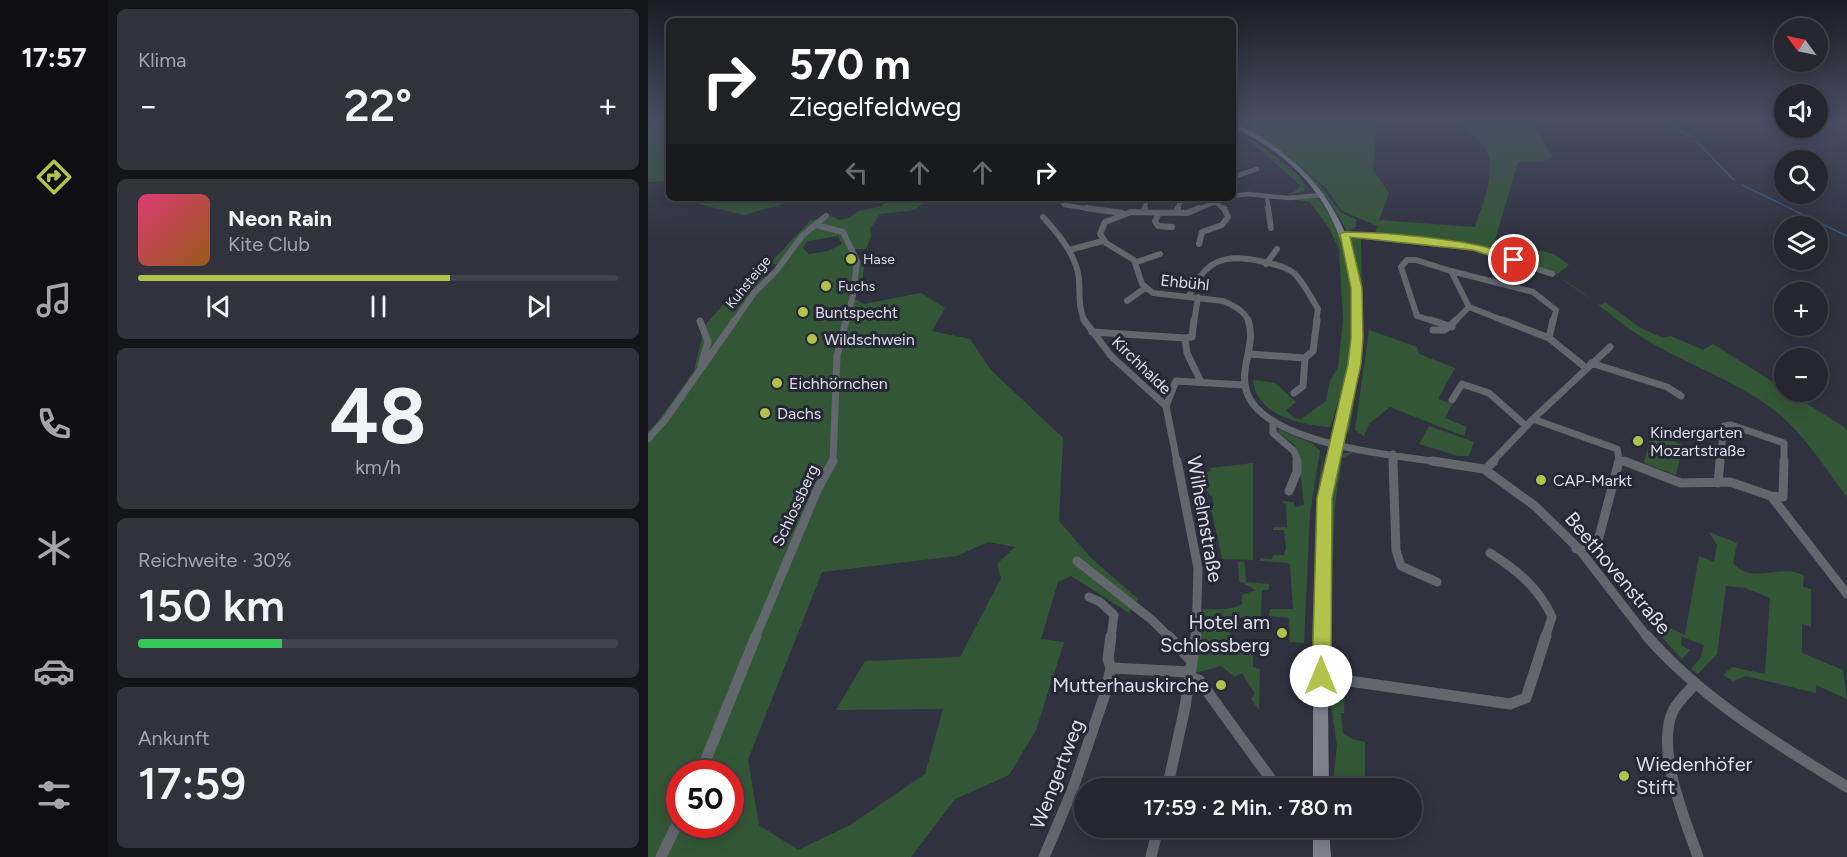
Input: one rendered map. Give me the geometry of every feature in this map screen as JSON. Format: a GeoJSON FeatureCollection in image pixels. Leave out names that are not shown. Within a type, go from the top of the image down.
{"type":"FeatureCollection","features":[{"type":"Feature","properties":{"kind":"main road"},"geometry":{"type":"LineString","coordinates":[[1286,159],[1322,195],[1345,234],[1356,288],[1357,338],[1354,364],[1325,498],[1321,778]]}},
{"type":"Feature","properties":{"kind":"main road"},"geometry":{"type":"LineString","coordinates":[[1321,838],[1322,857]]}},
{"type":"Feature","properties":{"kind":"street"},"geometry":{"type":"LineString","coordinates":[[1236,176],[1257,169]]}},
{"type":"Feature","properties":{"kind":"street"},"geometry":{"type":"LineString","coordinates":[[1301,197],[1309,191],[1312,184]]}},
{"type":"Feature","properties":{"kind":"street"},"geometry":{"type":"LineString","coordinates":[[1236,196],[1322,195]]}},
{"type":"Feature","properties":{"kind":"street"},"geometry":{"type":"LineString","coordinates":[[1267,197],[1271,228]]}},
{"type":"Feature","properties":{"kind":"street"},"geometry":{"type":"LineString","coordinates":[[1062,201],[1064,205],[1124,213],[1144,211],[1176,213],[1197,210],[1216,202],[1222,205],[1228,217],[1223,220],[1222,225],[1202,232],[1200,244]]}},
{"type":"Feature","properties":{"kind":"street"},"geometry":{"type":"LineString","coordinates":[[1144,211],[1146,201]]}},
{"type":"Feature","properties":{"kind":"street"},"geometry":{"type":"LineString","coordinates":[[1176,213],[1181,201]]}},
{"type":"Feature","properties":{"kind":"street"},"geometry":{"type":"LineString","coordinates":[[1124,213],[1105,222],[1100,234],[1103,241],[1129,254],[1137,262]]}},
{"type":"Feature","properties":{"kind":"street"},"geometry":{"type":"LineString","coordinates":[[1159,213],[1155,221],[1158,226],[1172,227]]}},
{"type":"Feature","properties":{"kind":"street","name":"Kuhsteige"},"geometry":{"type":"LineString","coordinates":[[648,439],[665,420],[754,293],[776,271],[801,236],[826,216]]}},
{"type":"Feature","properties":{"kind":"street","name":"Kirchhalde"},"geometry":{"type":"LineString","coordinates":[[1043,217],[1069,250],[1078,273],[1078,298],[1083,319],[1092,333],[1108,354],[1149,388],[1166,406]]}},
{"type":"Feature","properties":{"kind":"street","name":"Schlossberg"},"geometry":{"type":"LineString","coordinates":[[706,760],[744,670],[768,603],[818,488],[833,462],[836,441],[837,356],[853,295],[857,261],[843,232],[816,225]]}},
{"type":"Feature","properties":{"kind":"street"},"geometry":{"type":"LineString","coordinates":[[1345,234],[1474,248],[1552,274]]}},
{"type":"Feature","properties":{"kind":"street"},"geometry":{"type":"LineString","coordinates":[[1069,250],[1103,241]]}},
{"type":"Feature","properties":{"kind":"street"},"geometry":{"type":"LineString","coordinates":[[1266,264],[1277,249]]}},
{"type":"Feature","properties":{"kind":"street","name":"Ehbühl"},"geometry":{"type":"LineString","coordinates":[[1160,254],[1137,262],[1139,280],[1146,288],[1160,295],[1198,297],[1227,303],[1247,316],[1253,331],[1244,385]]}},
{"type":"Feature","properties":{"kind":"street"},"geometry":{"type":"LineString","coordinates":[[1189,297],[1193,283],[1212,261],[1237,258],[1292,271],[1318,309],[1313,351],[1305,358],[1303,386],[1294,393]]}},
{"type":"Feature","properties":{"kind":"street"},"geometry":{"type":"LineString","coordinates":[[1452,327],[1417,316],[1401,267],[1407,260],[1416,260],[1533,292],[1556,310],[1549,338]]}},
{"type":"Feature","properties":{"kind":"street"},"geometry":{"type":"LineString","coordinates":[[1451,271],[1469,307],[1549,338],[1588,365],[1667,387],[1681,396]]}},
{"type":"Feature","properties":{"kind":"street","name":"Ehbühl"},"geometry":{"type":"LineString","coordinates":[[1127,301],[1146,288]]}},
{"type":"Feature","properties":{"kind":"street"},"geometry":{"type":"LineString","coordinates":[[1092,333],[1192,337],[1198,297]]}},
{"type":"Feature","properties":{"kind":"street"},"geometry":{"type":"LineString","coordinates":[[1433,330],[1439,332],[1452,327],[1469,307]]}},
{"type":"Feature","properties":{"kind":"street"},"geometry":{"type":"LineString","coordinates":[[699,373],[708,342],[700,321]]}},
{"type":"Feature","properties":{"kind":"street"},"geometry":{"type":"LineString","coordinates":[[1185,338],[1186,353],[1198,382]]}},
{"type":"Feature","properties":{"kind":"street"},"geometry":{"type":"LineString","coordinates":[[1485,470],[1533,419],[1588,365],[1608,352],[1610,347]]}},
{"type":"Feature","properties":{"kind":"street"},"geometry":{"type":"LineString","coordinates":[[1249,354],[1305,358]]}},
{"type":"Feature","properties":{"kind":"street"},"geometry":{"type":"LineString","coordinates":[[1166,406],[1173,383],[1244,385],[1253,406],[1273,421],[1336,442]]}},
{"type":"Feature","properties":{"kind":"street"},"geometry":{"type":"LineString","coordinates":[[1452,400],[1462,384],[1481,390],[1489,393],[1526,426]]}},
{"type":"Feature","properties":{"kind":"street","name":"Wilhelmstraße"},"geometry":{"type":"LineString","coordinates":[[1166,406],[1198,567],[1198,605],[1190,670],[1169,778]]}},
{"type":"Feature","properties":{"kind":"street"},"geometry":{"type":"LineString","coordinates":[[1533,419],[1617,449],[1619,459],[1598,541],[1576,549]]}},
{"type":"Feature","properties":{"kind":"street"},"geometry":{"type":"LineString","coordinates":[[1273,421],[1273,433],[1294,448],[1297,457],[1297,472],[1289,491]]}},
{"type":"Feature","properties":{"kind":"street"},"geometry":{"type":"LineString","coordinates":[[1619,459],[1681,483],[1718,483],[1730,482],[1771,496],[1783,497],[1784,443],[1731,425],[1724,426],[1718,483]]}},
{"type":"Feature","properties":{"kind":"street","name":"Beethovenstraße"},"geometry":{"type":"LineString","coordinates":[[1336,442],[1485,470],[1550,519],[1658,649],[1694,685],[1733,716],[1847,787]]}},
{"type":"Feature","properties":{"kind":"street"},"geometry":{"type":"LineString","coordinates":[[1393,454],[1396,550],[1401,566],[1437,582]]}},
{"type":"Feature","properties":{"kind":"street"},"geometry":{"type":"LineString","coordinates":[[1771,496],[1847,594]]}},
{"type":"Feature","properties":{"kind":"street"},"geometry":{"type":"LineString","coordinates":[[1321,676],[1510,704],[1526,698],[1552,616],[1547,603],[1515,568],[1490,553]]}},
{"type":"Feature","properties":{"kind":"street"},"geometry":{"type":"LineString","coordinates":[[1077,561],[1152,620],[1270,778]]}},
{"type":"Feature","properties":{"kind":"street","name":"Wengertweg"},"geometry":{"type":"LineString","coordinates":[[1044,857],[1072,791],[1111,668],[1108,659],[1114,615],[1100,602],[1089,597]]}},
{"type":"Feature","properties":{"kind":"street"},"geometry":{"type":"LineString","coordinates":[[1111,668],[1190,670]]}},
{"type":"Feature","properties":{"kind":"street"},"geometry":{"type":"LineString","coordinates":[[1694,685],[1674,710],[1668,733],[1675,789],[1698,857]]}},
{"type":"Feature","properties":{"kind":"street"},"geometry":{"type":"LineString","coordinates":[[661,857],[670,838]]}},
{"type":"Feature","properties":{"kind":"street"},"geometry":{"type":"LineString","coordinates":[[1151,857],[1156,838]]}},
{"type":"Feature","properties":{"kind":"green space"},"geometry":{"type":"Polygon","coordinates":[[[648,159],[666,159],[666,181],[648,182],[648,159]]]}},
{"type":"Feature","properties":{"kind":"green space"},"geometry":{"type":"Polygon","coordinates":[[[1270,159],[1278,159],[1294,171],[1306,186],[1304,191],[1286,196],[1297,190],[1300,185],[1270,159]]]}},
{"type":"Feature","properties":{"kind":"green space"},"geometry":{"type":"Polygon","coordinates":[[[1286,159],[1374,159],[1373,170],[1389,193],[1379,220],[1475,227],[1488,186],[1489,159],[1548,159],[1543,162],[1518,162],[1495,240],[1554,254],[1569,265],[1556,275],[1562,279],[1532,265],[1489,252],[1375,234],[1377,226],[1342,211],[1326,188],[1296,163],[1320,185],[1340,212],[1356,219],[1356,227],[1347,232],[1325,196],[1286,159]]]}},
{"type":"Feature","properties":{"kind":"green space"},"geometry":{"type":"Polygon","coordinates":[[[1313,197],[1325,208],[1341,238],[1353,294],[1353,333],[1350,351],[1344,382],[1330,427],[1291,420],[1270,409],[1256,392],[1253,380],[1275,383],[1296,402],[1286,410],[1294,418],[1301,419],[1326,401],[1330,381],[1338,367],[1343,320],[1339,249],[1329,228],[1310,202],[1292,199],[1313,197]]]}},
{"type":"Feature","properties":{"kind":"green space"},"geometry":{"type":"Polygon","coordinates":[[[710,201],[793,201],[744,215],[698,204],[710,201]]]}},
{"type":"Feature","properties":{"kind":"green space"},"geometry":{"type":"Polygon","coordinates":[[[886,201],[949,201],[922,204],[915,210],[880,214],[870,229],[871,237],[866,249],[856,249],[849,256],[851,263],[866,259],[862,281],[849,284],[848,295],[864,304],[921,293],[945,308],[932,331],[970,339],[991,370],[1063,438],[1059,521],[1091,558],[1138,599],[1129,613],[1071,576],[1058,582],[1041,639],[1064,642],[1036,730],[1009,775],[955,799],[911,857],[648,857],[648,432],[694,371],[705,325],[743,283],[775,274],[783,263],[768,265],[810,221],[831,216],[840,220],[849,218],[858,211],[882,206],[886,201]],[[838,236],[807,241],[803,248],[809,254],[828,251],[842,244],[838,236]],[[988,542],[957,556],[822,572],[748,760],[759,825],[798,850],[850,825],[925,774],[943,709],[836,710],[865,661],[960,657],[1001,578],[997,564],[1015,547],[988,542]]]}},
{"type":"Feature","properties":{"kind":"green space"},"geometry":{"type":"Polygon","coordinates":[[[1361,236],[1363,347],[1349,434],[1345,428],[1359,297],[1357,269],[1349,238],[1361,236]]]}},
{"type":"Feature","properties":{"kind":"green space"},"geometry":{"type":"Polygon","coordinates":[[[1595,302],[1599,305],[1606,303],[1641,328],[1663,338],[1671,336],[1703,350],[1713,344],[1774,383],[1774,402],[1805,402],[1844,427],[1847,431],[1847,497],[1795,429],[1774,410],[1729,382],[1666,351],[1625,326],[1595,302]]]}},
{"type":"Feature","properties":{"kind":"green space"},"geometry":{"type":"Polygon","coordinates":[[[1369,330],[1417,347],[1419,354],[1455,368],[1438,399],[1452,404],[1445,418],[1467,427],[1464,436],[1390,407],[1369,424],[1364,436],[1355,430],[1369,330]]]}},
{"type":"Feature","properties":{"kind":"green space"},"geometry":{"type":"Polygon","coordinates":[[[1429,426],[1474,442],[1469,456],[1458,456],[1419,444],[1429,426]]]}},
{"type":"Feature","properties":{"kind":"green space"},"geometry":{"type":"Polygon","coordinates":[[[1278,429],[1313,444],[1320,451],[1310,514],[1304,643],[1290,642],[1289,618],[1269,616],[1270,609],[1293,609],[1290,565],[1260,561],[1260,558],[1272,559],[1273,555],[1284,555],[1286,548],[1284,530],[1273,530],[1273,527],[1287,527],[1286,504],[1283,501],[1294,502],[1294,507],[1304,505],[1298,451],[1294,444],[1279,433],[1278,429]]]}},
{"type":"Feature","properties":{"kind":"green space"},"geometry":{"type":"Polygon","coordinates":[[[1651,434],[1683,445],[1676,475],[1644,463],[1651,434]]]}},
{"type":"Feature","properties":{"kind":"green space"},"geometry":{"type":"Polygon","coordinates":[[[1324,451],[1317,520],[1315,647],[1312,646],[1316,500],[1324,451]]]}},
{"type":"Feature","properties":{"kind":"green space"},"geometry":{"type":"Polygon","coordinates":[[[1353,453],[1342,458],[1335,505],[1331,592],[1325,590],[1334,472],[1339,455],[1353,453]]]}},
{"type":"Feature","properties":{"kind":"green space"},"geometry":{"type":"Polygon","coordinates":[[[1253,463],[1253,560],[1222,559],[1212,512],[1208,512],[1207,509],[1214,505],[1212,496],[1208,491],[1199,491],[1197,487],[1207,486],[1205,473],[1211,471],[1210,468],[1253,463]]]}},
{"type":"Feature","properties":{"kind":"green space"},"geometry":{"type":"Polygon","coordinates":[[[1709,532],[1737,543],[1733,563],[1741,570],[1758,574],[1787,571],[1804,576],[1803,587],[1811,589],[1811,627],[1802,624],[1802,653],[1843,670],[1847,699],[1816,685],[1816,693],[1746,676],[1733,681],[1723,675],[1732,667],[1765,674],[1770,598],[1745,588],[1726,586],[1717,654],[1698,674],[1691,669],[1701,657],[1704,645],[1682,637],[1681,645],[1690,650],[1682,659],[1641,615],[1685,635],[1699,556],[1714,562],[1717,545],[1709,532]]]}},
{"type":"Feature","properties":{"kind":"green space"},"geometry":{"type":"Polygon","coordinates":[[[1238,561],[1245,563],[1246,582],[1269,584],[1269,590],[1262,590],[1261,617],[1231,618],[1230,646],[1253,654],[1253,667],[1260,669],[1259,710],[1251,699],[1255,694],[1242,673],[1235,677],[1221,666],[1195,673],[1203,609],[1233,608],[1242,604],[1242,595],[1256,590],[1239,581],[1238,561]]]}},
{"type":"Feature","properties":{"kind":"green space"},"geometry":{"type":"Polygon","coordinates":[[[1331,682],[1345,684],[1344,713],[1341,713],[1343,733],[1352,739],[1365,742],[1365,778],[1333,778],[1337,746],[1328,686],[1331,682]]]}},
{"type":"Feature","properties":{"kind":"waterway"},"geometry":{"type":"LineString","coordinates":[[1714,159],[1734,180]]}},
{"type":"Feature","properties":{"kind":"waterway"},"geometry":{"type":"LineString","coordinates":[[1742,185],[1847,236]]}},
{"type":"Feature","properties":{"kind":"place","name":"Hase"},"geometry":{"type":"Point","coordinates":[851,259]}},
{"type":"Feature","properties":{"kind":"place","name":"Fuchs"},"geometry":{"type":"Point","coordinates":[826,286]}},
{"type":"Feature","properties":{"kind":"place","name":"Buntspecht"},"geometry":{"type":"Point","coordinates":[803,312]}},
{"type":"Feature","properties":{"kind":"place","name":"Wildschwein"},"geometry":{"type":"Point","coordinates":[812,339]}},
{"type":"Feature","properties":{"kind":"place","name":"Eichhörnchen"},"geometry":{"type":"Point","coordinates":[777,383]}},
{"type":"Feature","properties":{"kind":"place","name":"Dachs"},"geometry":{"type":"Point","coordinates":[765,413]}},
{"type":"Feature","properties":{"kind":"place","name":"Kindergarten Mozartstraße"},"geometry":{"type":"Point","coordinates":[1638,441]}},
{"type":"Feature","properties":{"kind":"place","name":"CAP-Markt"},"geometry":{"type":"Point","coordinates":[1541,480]}},
{"type":"Feature","properties":{"kind":"place","name":"Hotel am Schlossberg"},"geometry":{"type":"Point","coordinates":[1282,633]}},
{"type":"Feature","properties":{"kind":"place","name":"Mutterhauskirche"},"geometry":{"type":"Point","coordinates":[1221,685]}},
{"type":"Feature","properties":{"kind":"place","name":"Wiedenhöfer Stift"},"geometry":{"type":"Point","coordinates":[1624,776]}},
{"type":"Feature","properties":{"kind":"route"},"geometry":{"type":"LineString","coordinates":[[1321,676],[1325,498],[1354,364],[1358,324],[1352,259],[1345,234],[1451,244],[1499,254],[1514,260]]}}]}
